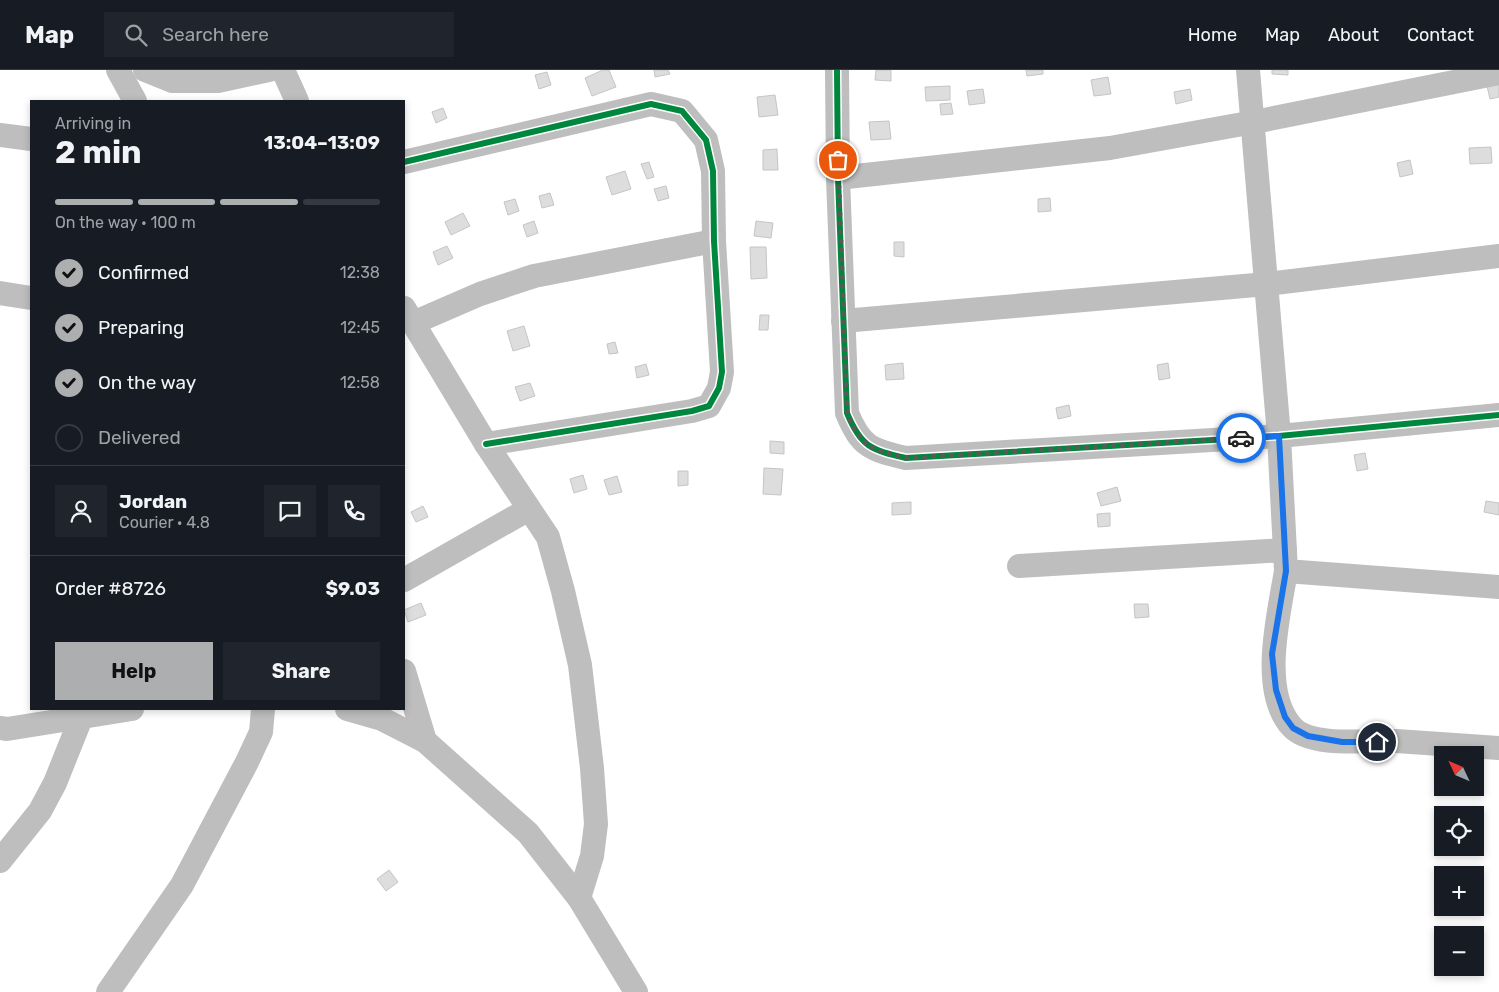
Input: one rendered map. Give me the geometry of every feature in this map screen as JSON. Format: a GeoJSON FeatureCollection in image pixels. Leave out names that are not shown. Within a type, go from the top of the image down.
{"type":"FeatureCollection","features":[{"type":"Feature","properties":{"kind":"street"},"geometry":{"type":"LineString","coordinates":[[118,70],[134,100]]}},
{"type":"Feature","properties":{"kind":"street"},"geometry":{"type":"LineString","coordinates":[[145,70],[172,81],[218,81],[269,70]]}},
{"type":"Feature","properties":{"kind":"street"},"geometry":{"type":"LineString","coordinates":[[283,70],[297,100]]}},
{"type":"Feature","properties":{"kind":"street"},"geometry":{"type":"LineString","coordinates":[[837,70],[838,178],[847,413],[856,434],[868,446],[883,453],[906,458],[1279,436],[1499,415]]}},
{"type":"Feature","properties":{"kind":"street"},"geometry":{"type":"LineString","coordinates":[[1248,70],[1254,122],[1279,436],[1285,561],[1272,654],[1276,690],[1285,717],[1293,728],[1308,736],[1342,742],[1394,741],[1499,748]]}},
{"type":"Feature","properties":{"kind":"street"},"geometry":{"type":"LineString","coordinates":[[838,178],[1110,148],[1254,122],[1499,73]]}},
{"type":"Feature","properties":{"kind":"street"},"geometry":{"type":"LineString","coordinates":[[405,162],[651,104],[682,111],[706,140],[713,171],[714,241],[722,372],[719,388],[709,406],[692,412],[486,444]]}},
{"type":"Feature","properties":{"kind":"street"},"geometry":{"type":"LineString","coordinates":[[0,135],[30,139]]}},
{"type":"Feature","properties":{"kind":"street"},"geometry":{"type":"LineString","coordinates":[[579,898],[592,856],[596,824],[580,665],[548,537],[486,444],[408,315],[534,276],[714,241]]}},
{"type":"Feature","properties":{"kind":"street"},"geometry":{"type":"LineString","coordinates":[[843,321],[1267,284],[1499,256]]}},
{"type":"Feature","properties":{"kind":"street"},"geometry":{"type":"LineString","coordinates":[[0,293],[30,298]]}},
{"type":"Feature","properties":{"kind":"street"},"geometry":{"type":"LineString","coordinates":[[405,579],[529,509]]}},
{"type":"Feature","properties":{"kind":"street"},"geometry":{"type":"LineString","coordinates":[[1020,566],[1285,561],[1499,587]]}},
{"type":"Feature","properties":{"kind":"street"},"geometry":{"type":"LineString","coordinates":[[405,675],[425,741]]}},
{"type":"Feature","properties":{"kind":"street"},"geometry":{"type":"LineString","coordinates":[[0,728],[7,729],[126,710]]}},
{"type":"Feature","properties":{"kind":"street"},"geometry":{"type":"LineString","coordinates":[[108,992],[182,885],[261,732],[263,710]]}},
{"type":"Feature","properties":{"kind":"street"},"geometry":{"type":"LineString","coordinates":[[350,710],[382,719],[425,741],[528,833],[579,898],[636,992]]}},
{"type":"Feature","properties":{"kind":"street"},"geometry":{"type":"LineString","coordinates":[[0,861],[40,811],[55,783],[81,718]]}},
{"type":"Feature","properties":{"kind":"building"},"geometry":{"type":"Polygon","coordinates":[[[603,70],[609,70],[616,87],[592,96],[585,78],[603,70]]]}},
{"type":"Feature","properties":{"kind":"building"},"geometry":{"type":"Polygon","coordinates":[[[654,70],[668,70],[670,74],[655,77],[654,70]]]}},
{"type":"Feature","properties":{"kind":"building"},"geometry":{"type":"Polygon","coordinates":[[[876,70],[891,70],[891,81],[875,80],[876,70]]]}},
{"type":"Feature","properties":{"kind":"building"},"geometry":{"type":"Polygon","coordinates":[[[1026,70],[1043,70],[1043,74],[1027,76],[1026,70]]]}},
{"type":"Feature","properties":{"kind":"building"},"geometry":{"type":"Polygon","coordinates":[[[1272,70],[1288,70],[1288,75],[1272,74],[1272,70]]]}},
{"type":"Feature","properties":{"kind":"building"},"geometry":{"type":"Polygon","coordinates":[[[547,72],[551,85],[539,89],[535,75],[547,72]]]}},
{"type":"Feature","properties":{"kind":"building"},"geometry":{"type":"Polygon","coordinates":[[[1108,77],[1111,94],[1094,96],[1091,80],[1108,77]]]}},
{"type":"Feature","properties":{"kind":"building"},"geometry":{"type":"Polygon","coordinates":[[[1499,84],[1499,97],[1490,99],[1487,86],[1499,84]]]}},
{"type":"Feature","properties":{"kind":"building"},"geometry":{"type":"Polygon","coordinates":[[[950,86],[950,100],[926,101],[925,87],[950,86]]]}},
{"type":"Feature","properties":{"kind":"building"},"geometry":{"type":"Polygon","coordinates":[[[983,89],[985,103],[969,105],[967,91],[983,89]]]}},
{"type":"Feature","properties":{"kind":"building"},"geometry":{"type":"Polygon","coordinates":[[[1190,89],[1192,100],[1176,104],[1174,92],[1190,89]]]}},
{"type":"Feature","properties":{"kind":"building"},"geometry":{"type":"Polygon","coordinates":[[[775,95],[778,115],[759,117],[757,97],[775,95]]]}},
{"type":"Feature","properties":{"kind":"building"},"geometry":{"type":"Polygon","coordinates":[[[951,103],[953,114],[941,115],[940,104],[951,103]]]}},
{"type":"Feature","properties":{"kind":"building"},"geometry":{"type":"Polygon","coordinates":[[[443,108],[447,118],[436,123],[432,112],[443,108]]]}},
{"type":"Feature","properties":{"kind":"building"},"geometry":{"type":"Polygon","coordinates":[[[889,121],[891,139],[871,140],[869,122],[889,121]]]}},
{"type":"Feature","properties":{"kind":"building"},"geometry":{"type":"Polygon","coordinates":[[[1491,147],[1492,163],[1470,164],[1469,148],[1491,147]]]}},
{"type":"Feature","properties":{"kind":"building"},"geometry":{"type":"Polygon","coordinates":[[[777,149],[778,170],[763,170],[763,150],[777,149]]]}},
{"type":"Feature","properties":{"kind":"building"},"geometry":{"type":"Polygon","coordinates":[[[1410,160],[1413,174],[1400,177],[1397,163],[1410,160]]]}},
{"type":"Feature","properties":{"kind":"building"},"geometry":{"type":"Polygon","coordinates":[[[649,162],[654,177],[647,179],[641,164],[649,162]]]}},
{"type":"Feature","properties":{"kind":"building"},"geometry":{"type":"Polygon","coordinates":[[[625,171],[631,189],[612,195],[606,177],[625,171]]]}},
{"type":"Feature","properties":{"kind":"building"},"geometry":{"type":"Polygon","coordinates":[[[666,186],[669,198],[658,201],[654,189],[666,186]]]}},
{"type":"Feature","properties":{"kind":"building"},"geometry":{"type":"Polygon","coordinates":[[[550,193],[554,205],[542,208],[539,196],[550,193]]]}},
{"type":"Feature","properties":{"kind":"building"},"geometry":{"type":"Polygon","coordinates":[[[1050,198],[1051,211],[1038,212],[1038,199],[1050,198]]]}},
{"type":"Feature","properties":{"kind":"building"},"geometry":{"type":"Polygon","coordinates":[[[515,199],[519,211],[508,215],[504,202],[515,199]]]}},
{"type":"Feature","properties":{"kind":"building"},"geometry":{"type":"Polygon","coordinates":[[[463,213],[470,226],[451,235],[445,222],[463,213]]]}},
{"type":"Feature","properties":{"kind":"building"},"geometry":{"type":"Polygon","coordinates":[[[534,221],[538,233],[527,237],[523,225],[534,221]]]}},
{"type":"Feature","properties":{"kind":"building"},"geometry":{"type":"Polygon","coordinates":[[[756,221],[773,223],[771,238],[754,236],[756,221]]]}},
{"type":"Feature","properties":{"kind":"building"},"geometry":{"type":"Polygon","coordinates":[[[894,242],[904,242],[904,257],[894,256],[894,242]]]}},
{"type":"Feature","properties":{"kind":"building"},"geometry":{"type":"Polygon","coordinates":[[[447,246],[453,258],[438,265],[433,252],[447,246]]]}},
{"type":"Feature","properties":{"kind":"building"},"geometry":{"type":"Polygon","coordinates":[[[750,247],[766,247],[767,278],[751,279],[750,247]]]}},
{"type":"Feature","properties":{"kind":"building"},"geometry":{"type":"Polygon","coordinates":[[[760,315],[769,315],[768,330],[759,330],[760,315]]]}},
{"type":"Feature","properties":{"kind":"building"},"geometry":{"type":"Polygon","coordinates":[[[524,326],[530,346],[513,351],[507,331],[524,326]]]}},
{"type":"Feature","properties":{"kind":"building"},"geometry":{"type":"Polygon","coordinates":[[[615,342],[618,353],[609,354],[607,344],[615,342]]]}},
{"type":"Feature","properties":{"kind":"building"},"geometry":{"type":"Polygon","coordinates":[[[903,363],[904,379],[886,380],[885,365],[903,363]]]}},
{"type":"Feature","properties":{"kind":"building"},"geometry":{"type":"Polygon","coordinates":[[[1168,363],[1170,378],[1159,380],[1157,365],[1168,363]]]}},
{"type":"Feature","properties":{"kind":"building"},"geometry":{"type":"Polygon","coordinates":[[[646,364],[649,375],[637,378],[635,367],[646,364]]]}},
{"type":"Feature","properties":{"kind":"building"},"geometry":{"type":"Polygon","coordinates":[[[530,383],[535,396],[520,401],[515,387],[530,383]]]}},
{"type":"Feature","properties":{"kind":"building"},"geometry":{"type":"Polygon","coordinates":[[[1069,405],[1071,416],[1058,419],[1056,408],[1069,405]]]}},
{"type":"Feature","properties":{"kind":"building"},"geometry":{"type":"Polygon","coordinates":[[[770,441],[784,442],[784,454],[770,453],[770,441]]]}},
{"type":"Feature","properties":{"kind":"building"},"geometry":{"type":"Polygon","coordinates":[[[1365,453],[1368,469],[1357,471],[1354,455],[1365,453]]]}},
{"type":"Feature","properties":{"kind":"building"},"geometry":{"type":"Polygon","coordinates":[[[764,468],[783,469],[781,495],[763,494],[764,468]]]}},
{"type":"Feature","properties":{"kind":"building"},"geometry":{"type":"Polygon","coordinates":[[[678,471],[688,471],[688,485],[678,486],[678,471]]]}},
{"type":"Feature","properties":{"kind":"building"},"geometry":{"type":"Polygon","coordinates":[[[583,475],[587,489],[574,493],[570,479],[583,475]]]}},
{"type":"Feature","properties":{"kind":"building"},"geometry":{"type":"Polygon","coordinates":[[[617,476],[622,492],[609,495],[604,480],[617,476]]]}},
{"type":"Feature","properties":{"kind":"building"},"geometry":{"type":"Polygon","coordinates":[[[1117,487],[1121,501],[1101,506],[1097,493],[1117,487]]]}},
{"type":"Feature","properties":{"kind":"building"},"geometry":{"type":"Polygon","coordinates":[[[1486,501],[1499,503],[1499,515],[1484,512],[1486,501]]]}},
{"type":"Feature","properties":{"kind":"building"},"geometry":{"type":"Polygon","coordinates":[[[911,502],[911,514],[892,515],[892,503],[911,502]]]}},
{"type":"Feature","properties":{"kind":"building"},"geometry":{"type":"Polygon","coordinates":[[[423,506],[428,517],[416,522],[411,512],[423,506]]]}},
{"type":"Feature","properties":{"kind":"building"},"geometry":{"type":"Polygon","coordinates":[[[1110,513],[1110,526],[1098,527],[1097,514],[1110,513]]]}},
{"type":"Feature","properties":{"kind":"building"},"geometry":{"type":"Polygon","coordinates":[[[421,603],[426,615],[408,622],[405,610],[421,603]]]}},
{"type":"Feature","properties":{"kind":"building"},"geometry":{"type":"Polygon","coordinates":[[[1134,604],[1148,604],[1149,617],[1135,618],[1134,604]]]}},
{"type":"Feature","properties":{"kind":"building"},"geometry":{"type":"Polygon","coordinates":[[[389,870],[398,882],[386,891],[377,879],[389,870]]]}},
{"type":"Feature","properties":{"kind":"cycle path"},"geometry":{"type":"LineString","coordinates":[[837,70],[838,178],[847,413],[857,433],[876,449],[906,458],[1279,436],[1499,415]]}},
{"type":"Feature","properties":{"kind":"cycle path"},"geometry":{"type":"LineString","coordinates":[[405,162],[651,104],[682,111],[706,140],[713,171],[714,241],[722,372],[719,388],[709,406],[692,411],[486,444]]}},
{"type":"Feature","properties":{"kind":"way so far"},"geometry":{"type":"LineString","coordinates":[[838,160],[847,413],[856,434],[868,446],[883,453],[906,458],[1241,438]]}},
{"type":"Feature","properties":{"kind":"route"},"geometry":{"type":"LineString","coordinates":[[1241,438],[1279,436],[1286,571],[1272,654],[1276,690],[1285,717],[1293,728],[1308,736],[1342,742],[1377,742]]}}]}
